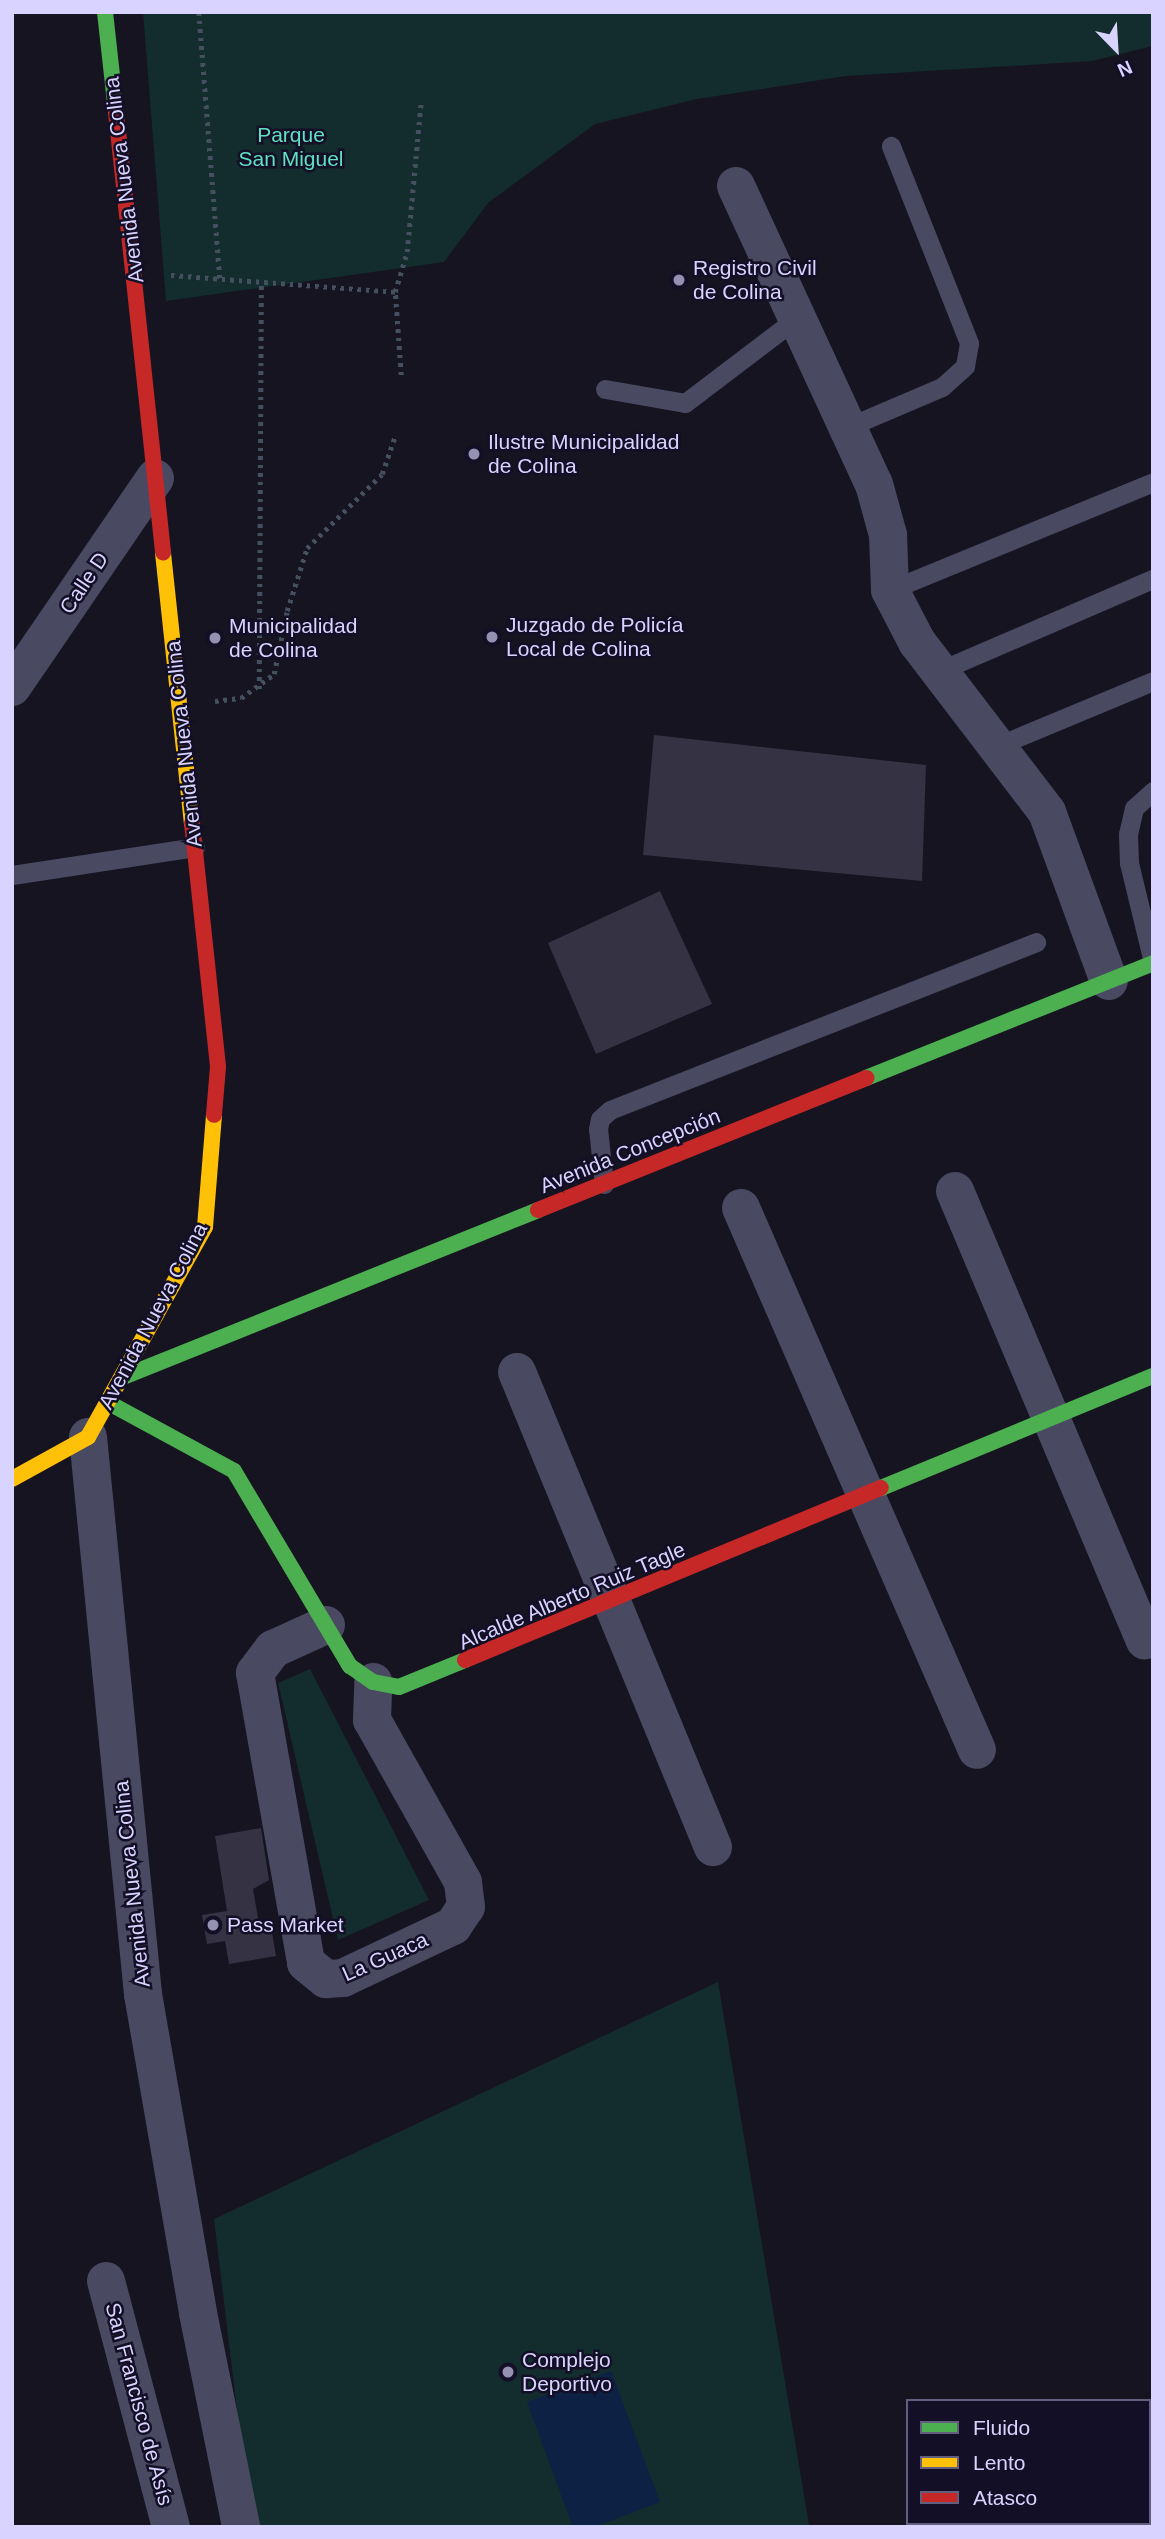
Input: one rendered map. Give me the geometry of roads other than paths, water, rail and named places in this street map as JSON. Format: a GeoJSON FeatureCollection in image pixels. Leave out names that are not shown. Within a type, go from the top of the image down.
{"type":"FeatureCollection","features":[{"type":"Feature","properties":{"kind":"street","name":"Avenida Nueva Colina"},"geometry":{"type":"LineString","coordinates":[[105,12],[136,272],[155,478],[218,1067],[205,1227],[88,1437],[143,1994],[198,2313],[241,2527]]}},
{"type":"Feature","properties":{"kind":"street"},"geometry":{"type":"LineString","coordinates":[[736,186],[874,484],[888,535],[890,590],[917,642],[1047,812],[1109,981]]}},
{"type":"Feature","properties":{"kind":"street","name":"Calle D"},"geometry":{"type":"LineString","coordinates":[[12,687],[155,478]]}},
{"type":"Feature","properties":{"kind":"street","name":"Avenida Concepción"},"geometry":{"type":"LineString","coordinates":[[123,1377],[1153,962]]}},
{"type":"Feature","properties":{"kind":"street"},"geometry":{"type":"LineString","coordinates":[[955,1191],[1145,1641]]}},
{"type":"Feature","properties":{"kind":"street"},"geometry":{"type":"LineString","coordinates":[[741,1208],[977,1750]]}},
{"type":"Feature","properties":{"kind":"street"},"geometry":{"type":"LineString","coordinates":[[517,1372],[713,1847]]}},
{"type":"Feature","properties":{"kind":"street","name":"Alcalde Alberto Ruiz Tagle"},"geometry":{"type":"LineString","coordinates":[[373,1682],[412,1685],[1153,1376]]}},
{"type":"Feature","properties":{"kind":"street"},"geometry":{"type":"LineString","coordinates":[[109,1403],[234,1471],[350,1666],[373,1682]]}},
{"type":"Feature","properties":{"kind":"street"},"geometry":{"type":"LineString","coordinates":[[12,1479],[88,1437]]}},
{"type":"Feature","properties":{"kind":"street","name":"La Guaca"},"geometry":{"type":"LineString","coordinates":[[326,1625],[273,1649],[254,1674],[306,1963],[326,1979],[343,1978],[453,1926],[466,1907],[463,1882],[372,1720],[373,1682]]}},
{"type":"Feature","properties":{"kind":"street","name":"San Francisco de Asís"},"geometry":{"type":"LineString","coordinates":[[106,2281],[171,2527]]}},
{"type":"Feature","properties":{"kind":"lane"},"geometry":{"type":"LineString","coordinates":[[848,427],[942,387],[965,366],[969,343],[891,146]]}},
{"type":"Feature","properties":{"kind":"lane"},"geometry":{"type":"LineString","coordinates":[[605,389],[685,403],[797,318]]}},
{"type":"Feature","properties":{"kind":"lane"},"geometry":{"type":"LineString","coordinates":[[890,590],[1153,482]]}},
{"type":"Feature","properties":{"kind":"lane"},"geometry":{"type":"LineString","coordinates":[[939,671],[1153,579]]}},
{"type":"Feature","properties":{"kind":"lane"},"geometry":{"type":"LineString","coordinates":[[997,746],[1153,681]]}},
{"type":"Feature","properties":{"kind":"lane"},"geometry":{"type":"LineString","coordinates":[[1153,791],[1134,808],[1128,834],[1129,863],[1153,962]]}},
{"type":"Feature","properties":{"kind":"lane"},"geometry":{"type":"LineString","coordinates":[[12,875],[195,847]]}},
{"type":"Feature","properties":{"kind":"lane"},"geometry":{"type":"LineString","coordinates":[[604,1184],[598,1129],[600,1119],[610,1110],[1036,942]]}},
{"type":"Feature","properties":{"kind":"water"},"geometry":{"type":"Polygon","coordinates":[[[611,2371],[660,2502],[594,2527],[573,2527],[527,2402],[611,2371]]]}},
{"type":"Feature","properties":{"kind":"place","name":"Registro Civil de Colina"},"geometry":{"type":"Point","coordinates":[679,280]}},
{"type":"Feature","properties":{"kind":"place","name":"Ilustre Municipalidad de Colina"},"geometry":{"type":"Point","coordinates":[474,454]}},
{"type":"Feature","properties":{"kind":"place","name":"Juzgado de Policía Local de Colina"},"geometry":{"type":"Point","coordinates":[492,637]}},
{"type":"Feature","properties":{"kind":"place","name":"Municipalidad de Colina"},"geometry":{"type":"Point","coordinates":[215,638]}},
{"type":"Feature","properties":{"kind":"place","name":"Pass Market"},"geometry":{"type":"Point","coordinates":[213,1925]}},
{"type":"Feature","properties":{"kind":"place","name":"Complejo Deportivo"},"geometry":{"type":"Point","coordinates":[508,2372]}},
{"type":"Feature","properties":{"kind":"park label","name":"Parque San Miguel"},"geometry":{"type":"Point","coordinates":[291,147]}}]}
